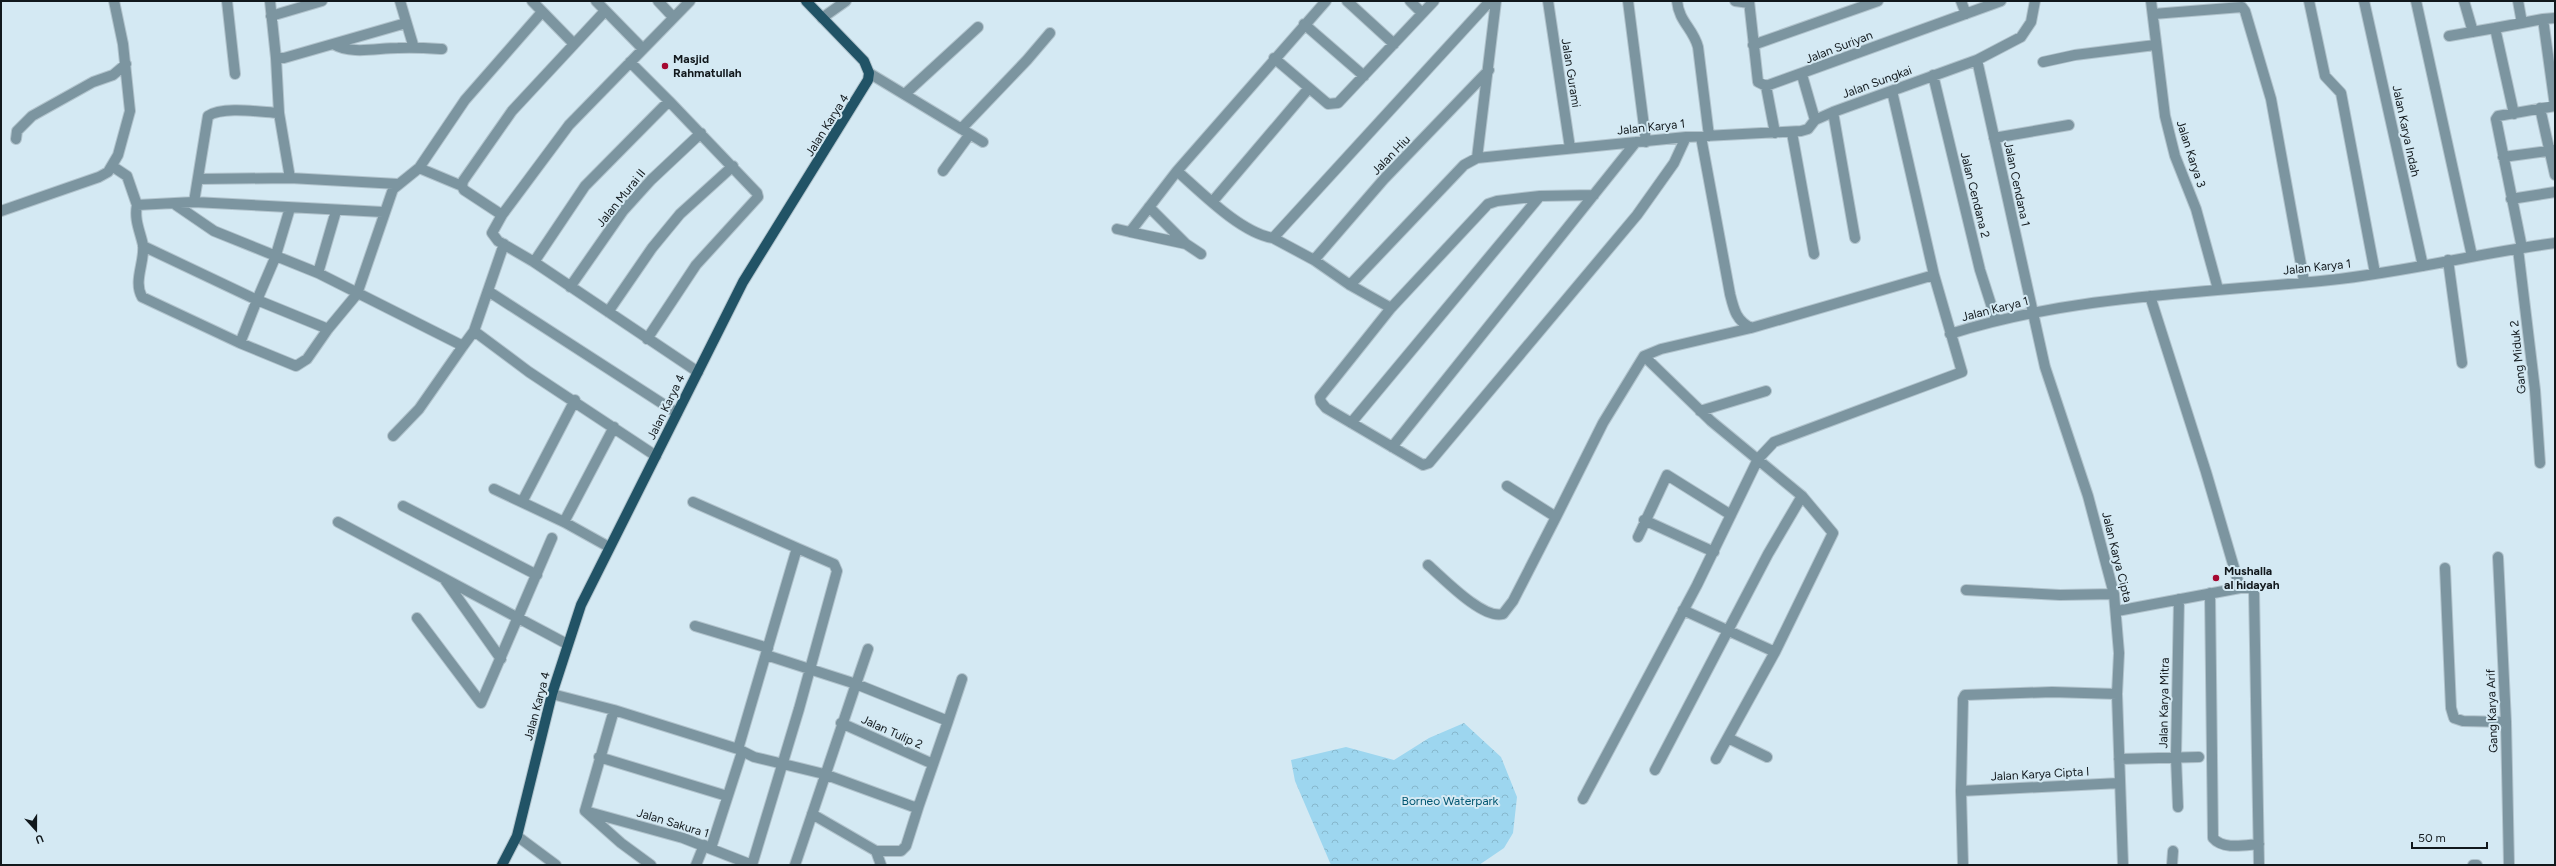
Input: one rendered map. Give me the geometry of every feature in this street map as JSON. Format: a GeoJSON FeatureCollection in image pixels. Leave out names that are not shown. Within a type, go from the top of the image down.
{"type":"FeatureCollection","features":[{"type":"Feature","properties":{"kind":"main road"},"geometry":{"type":"LineString","coordinates":[[806,1],[864,61],[869,73]]}},
{"type":"Feature","properties":{"kind":"main road","name":"Jalan Karya 4"},"geometry":{"type":"LineString","coordinates":[[502,865],[517,836],[552,694],[575,619],[609,547],[743,282],[863,92],[869,73]]}},
{"type":"Feature","properties":{"kind":"street"},"geometry":{"type":"LineString","coordinates":[[1,211],[98,177],[112,166],[130,117],[126,64],[114,1]]}},
{"type":"Feature","properties":{"kind":"street"},"geometry":{"type":"LineString","coordinates":[[226,1],[235,74]]}},
{"type":"Feature","properties":{"kind":"street"},"geometry":{"type":"LineString","coordinates":[[270,1],[276,58],[278,113],[290,178]]}},
{"type":"Feature","properties":{"kind":"street"},"geometry":{"type":"LineString","coordinates":[[271,16],[322,1]]}},
{"type":"Feature","properties":{"kind":"street"},"geometry":{"type":"LineString","coordinates":[[400,1],[414,48]]}},
{"type":"Feature","properties":{"kind":"street"},"geometry":{"type":"LineString","coordinates":[[532,1],[574,44]]}},
{"type":"Feature","properties":{"kind":"street"},"geometry":{"type":"LineString","coordinates":[[596,1],[642,48]]}},
{"type":"Feature","properties":{"kind":"street"},"geometry":{"type":"LineString","coordinates":[[658,1],[673,16]]}},
{"type":"Feature","properties":{"kind":"street"},"geometry":{"type":"LineString","coordinates":[[690,1],[673,16],[569,125],[502,215],[492,234],[498,241],[534,262],[698,372]]}},
{"type":"Feature","properties":{"kind":"street"},"geometry":{"type":"LineString","coordinates":[[822,18],[846,1]]}},
{"type":"Feature","properties":{"kind":"street"},"geometry":{"type":"LineString","coordinates":[[1130,232],[1177,171],[1274,58],[1326,1]]}},
{"type":"Feature","properties":{"kind":"street"},"geometry":{"type":"LineString","coordinates":[[1347,1],[1394,44]]}},
{"type":"Feature","properties":{"kind":"street"},"geometry":{"type":"LineString","coordinates":[[1410,1],[1422,13]]}},
{"type":"Feature","properties":{"kind":"street"},"geometry":{"type":"LineString","coordinates":[[1274,58],[1328,104],[1334,105],[1338,103],[1364,76],[1434,1]]}},
{"type":"Feature","properties":{"kind":"street"},"geometry":{"type":"LineString","coordinates":[[1273,238],[1490,1]]}},
{"type":"Feature","properties":{"kind":"street"},"geometry":{"type":"LineString","coordinates":[[1350,285],[1464,165],[1477,158],[1489,70],[1496,1]]}},
{"type":"Feature","properties":{"kind":"street","name":"Jalan Gurami"},"geometry":{"type":"LineString","coordinates":[[1548,1],[1570,148]]}},
{"type":"Feature","properties":{"kind":"street"},"geometry":{"type":"LineString","coordinates":[[1392,447],[1594,195],[1641,142],[1628,1]]}},
{"type":"Feature","properties":{"kind":"street"},"geometry":{"type":"LineString","coordinates":[[1677,1],[1682,21],[1695,36],[1698,47],[1705,136]]}},
{"type":"Feature","properties":{"kind":"street"},"geometry":{"type":"LineString","coordinates":[[1735,1],[1749,2],[1758,82],[1766,86],[1775,133]]}},
{"type":"Feature","properties":{"kind":"street"},"geometry":{"type":"LineString","coordinates":[[1753,45],[1878,1]]}},
{"type":"Feature","properties":{"kind":"street"},"geometry":{"type":"LineString","coordinates":[[1961,1],[1966,14]]}},
{"type":"Feature","properties":{"kind":"street","name":"Jalan Suriyan"},"geometry":{"type":"LineString","coordinates":[[1766,86],[1802,75],[2001,1]]}},
{"type":"Feature","properties":{"kind":"street","name":"Jalan Sungkai"},"geometry":{"type":"LineString","coordinates":[[1705,136],[1792,133],[1808,128],[1815,120],[1833,112],[1892,91],[1933,74],[1977,60],[2026,32],[2031,22],[2035,1]]}},
{"type":"Feature","properties":{"kind":"street","name":"Jalan Karya 3"},"geometry":{"type":"LineString","coordinates":[[2151,1],[2155,45],[2165,116],[2173,149],[2196,209],[2218,288]]}},
{"type":"Feature","properties":{"kind":"street"},"geometry":{"type":"LineString","coordinates":[[2309,1],[2325,76],[2341,93],[2375,273]]}},
{"type":"Feature","properties":{"kind":"street","name":"Jalan Karya Indah"},"geometry":{"type":"LineString","coordinates":[[2364,1],[2423,266]]}},
{"type":"Feature","properties":{"kind":"street"},"geometry":{"type":"LineString","coordinates":[[2416,1],[2472,256]]}},
{"type":"Feature","properties":{"kind":"street"},"geometry":{"type":"LineString","coordinates":[[2464,1],[2473,32]]}},
{"type":"Feature","properties":{"kind":"street"},"geometry":{"type":"LineString","coordinates":[[2518,1],[2522,23]]}},
{"type":"Feature","properties":{"kind":"street"},"geometry":{"type":"LineString","coordinates":[[2153,14],[2205,8],[2242,7],[2245,11],[2272,99],[2304,281]]}},
{"type":"Feature","properties":{"kind":"street"},"geometry":{"type":"LineString","coordinates":[[462,186],[463,181],[512,111],[605,11]]}},
{"type":"Feature","properties":{"kind":"street"},"geometry":{"type":"LineString","coordinates":[[112,166],[127,176],[130,181],[137,205],[137,225],[143,246],[139,287],[142,297],[240,343],[296,366],[307,359],[328,329],[357,294],[383,212],[391,192],[398,184],[419,168],[465,100],[542,12]]}},
{"type":"Feature","properties":{"kind":"street"},"geometry":{"type":"LineString","coordinates":[[2449,36],[2555,18]]}},
{"type":"Feature","properties":{"kind":"street"},"geometry":{"type":"LineString","coordinates":[[2495,28],[2514,114],[2555,106],[2543,19]]}},
{"type":"Feature","properties":{"kind":"street"},"geometry":{"type":"LineString","coordinates":[[276,58],[333,44],[406,23]]}},
{"type":"Feature","properties":{"kind":"street"},"geometry":{"type":"LineString","coordinates":[[1304,24],[1364,76]]}},
{"type":"Feature","properties":{"kind":"street"},"geometry":{"type":"LineString","coordinates":[[906,93],[978,27]]}},
{"type":"Feature","properties":{"kind":"street"},"geometry":{"type":"LineString","coordinates":[[943,171],[966,132],[1050,32]]}},
{"type":"Feature","properties":{"kind":"street"},"geometry":{"type":"LineString","coordinates":[[333,44],[342,49],[360,50],[414,48],[442,49]]}},
{"type":"Feature","properties":{"kind":"street"},"geometry":{"type":"LineString","coordinates":[[2043,62],[2075,55],[2155,45]]}},
{"type":"Feature","properties":{"kind":"street","name":"Jalan Cendana 1"},"geometry":{"type":"LineString","coordinates":[[1977,60],[2032,313]]}},
{"type":"Feature","properties":{"kind":"street"},"geometry":{"type":"LineString","coordinates":[[630,62],[733,166],[757,193],[758,197],[696,265],[647,338]]}},
{"type":"Feature","properties":{"kind":"street"},"geometry":{"type":"LineString","coordinates":[[16,139],[17,131],[32,116],[93,82],[120,72],[126,64]]}},
{"type":"Feature","properties":{"kind":"street","name":"Jalan Hiu"},"geometry":{"type":"LineString","coordinates":[[1314,260],[1384,179],[1489,70]]}},
{"type":"Feature","properties":{"kind":"street"},"geometry":{"type":"LineString","coordinates":[[869,73],[906,93],[983,142]]}},
{"type":"Feature","properties":{"kind":"street","name":"Jalan Cendana 2"},"geometry":{"type":"LineString","coordinates":[[1933,74],[1980,270],[1996,320]]}},
{"type":"Feature","properties":{"kind":"street"},"geometry":{"type":"LineString","coordinates":[[1802,75],[1815,120]]}},
{"type":"Feature","properties":{"kind":"street"},"geometry":{"type":"LineString","coordinates":[[1213,201],[1309,88]]}},
{"type":"Feature","properties":{"kind":"street"},"geometry":{"type":"LineString","coordinates":[[1428,565],[1464,597],[1491,614],[1503,614],[1513,601],[1603,422],[1644,356],[1661,349],[1751,328],[1934,275],[1892,91]]}},
{"type":"Feature","properties":{"kind":"street"},"geometry":{"type":"LineString","coordinates":[[534,262],[585,186],[669,101]]}},
{"type":"Feature","properties":{"kind":"street"},"geometry":{"type":"LineString","coordinates":[[2540,108],[2552,150],[2555,175]]}},
{"type":"Feature","properties":{"kind":"street"},"geometry":{"type":"LineString","coordinates":[[194,202],[208,116],[213,112],[223,111],[278,113]]}},
{"type":"Feature","properties":{"kind":"street"},"geometry":{"type":"LineString","coordinates":[[1833,112],[1855,238]]}},
{"type":"Feature","properties":{"kind":"street","name":"Gang Miduk 2"},"geometry":{"type":"LineString","coordinates":[[2514,114],[2498,116],[2496,119],[2520,248],[2535,390],[2540,463]]}},
{"type":"Feature","properties":{"kind":"street"},"geometry":{"type":"LineString","coordinates":[[1994,138],[2069,125]]}},
{"type":"Feature","properties":{"kind":"street","name":"Jalan Murai II"},"geometry":{"type":"LineString","coordinates":[[570,287],[623,211],[651,180],[701,133]]}},
{"type":"Feature","properties":{"kind":"street"},"geometry":{"type":"LineString","coordinates":[[1792,133],[1814,254]]}},
{"type":"Feature","properties":{"kind":"street","name":"Jalan Karya 1"},"geometry":{"type":"LineString","coordinates":[[1477,158],[1705,136],[1734,311],[1738,319],[1751,328]]}},
{"type":"Feature","properties":{"kind":"street"},"geometry":{"type":"LineString","coordinates":[[1594,195],[1540,196],[1497,201],[1488,204],[1391,308],[1320,398],[1320,402],[1326,408],[1351,423],[1423,465],[1427,465],[1437,456],[1637,214],[1674,163],[1686,137]]}},
{"type":"Feature","properties":{"kind":"street"},"geometry":{"type":"LineString","coordinates":[[2503,157],[2552,150]]}},
{"type":"Feature","properties":{"kind":"street"},"geometry":{"type":"LineString","coordinates":[[608,312],[652,248],[680,214],[733,166]]}},
{"type":"Feature","properties":{"kind":"street"},"geometry":{"type":"LineString","coordinates":[[419,168],[462,186],[502,215]]}},
{"type":"Feature","properties":{"kind":"street"},"geometry":{"type":"LineString","coordinates":[[1177,171],[1213,201],[1260,236],[1273,238],[1314,260],[1350,285],[1391,308]]}},
{"type":"Feature","properties":{"kind":"street"},"geometry":{"type":"LineString","coordinates":[[198,179],[290,178],[398,184]]}},
{"type":"Feature","properties":{"kind":"street"},"geometry":{"type":"LineString","coordinates":[[2512,199],[2555,192]]}},
{"type":"Feature","properties":{"kind":"street"},"geometry":{"type":"LineString","coordinates":[[1351,423],[1540,196]]}},
{"type":"Feature","properties":{"kind":"street"},"geometry":{"type":"LineString","coordinates":[[137,205],[160,203],[176,205],[194,202],[336,211],[383,212]]}},
{"type":"Feature","properties":{"kind":"street"},"geometry":{"type":"LineString","coordinates":[[176,205],[214,231],[275,258],[318,273],[357,294],[463,346]]}},
{"type":"Feature","properties":{"kind":"street"},"geometry":{"type":"LineString","coordinates":[[1149,207],[1186,244],[1201,254]]}},
{"type":"Feature","properties":{"kind":"street"},"geometry":{"type":"LineString","coordinates":[[240,343],[275,258],[290,208]]}},
{"type":"Feature","properties":{"kind":"street"},"geometry":{"type":"LineString","coordinates":[[318,273],[336,211]]}},
{"type":"Feature","properties":{"kind":"street"},"geometry":{"type":"LineString","coordinates":[[1117,229],[1186,244]]}},
{"type":"Feature","properties":{"kind":"street","name":"Jalan Karya 1"},"geometry":{"type":"LineString","coordinates":[[1934,275],[1950,334],[1996,320],[2032,313],[2218,288],[2304,281],[2375,273],[2555,243]]}},
{"type":"Feature","properties":{"kind":"street"},"geometry":{"type":"LineString","coordinates":[[394,436],[419,408],[474,331],[504,244]]}},
{"type":"Feature","properties":{"kind":"street"},"geometry":{"type":"LineString","coordinates":[[143,246],[257,300],[328,329]]}},
{"type":"Feature","properties":{"kind":"street"},"geometry":{"type":"LineString","coordinates":[[2448,260],[2462,363]]}},
{"type":"Feature","properties":{"kind":"street"},"geometry":{"type":"LineString","coordinates":[[488,291],[677,413]]}},
{"type":"Feature","properties":{"kind":"street"},"geometry":{"type":"LineString","coordinates":[[2150,296],[2206,472],[2240,588]]}},
{"type":"Feature","properties":{"kind":"street","name":"Jalan Karya Cipta"},"geometry":{"type":"LineString","coordinates":[[2032,313],[2045,368],[2088,496],[2114,594],[2117,611],[2119,653],[2117,694],[2122,865]]}},
{"type":"Feature","properties":{"kind":"street"},"geometry":{"type":"LineString","coordinates":[[474,331],[530,372],[575,400],[656,456]]}},
{"type":"Feature","properties":{"kind":"street"},"geometry":{"type":"LineString","coordinates":[[1583,799],[1714,552],[1758,460],[1774,442],[1962,372],[1950,334]]}},
{"type":"Feature","properties":{"kind":"street"},"geometry":{"type":"LineString","coordinates":[[1644,356],[1726,435],[1802,496],[1832,529],[1834,537],[1716,759]]}},
{"type":"Feature","properties":{"kind":"street"},"geometry":{"type":"LineString","coordinates":[[1700,411],[1766,391]]}},
{"type":"Feature","properties":{"kind":"street"},"geometry":{"type":"LineString","coordinates":[[522,502],[575,400]]}},
{"type":"Feature","properties":{"kind":"street"},"geometry":{"type":"LineString","coordinates":[[564,522],[614,427]]}},
{"type":"Feature","properties":{"kind":"street"},"geometry":{"type":"LineString","coordinates":[[1638,537],[1644,520],[1667,475],[1731,515]]}},
{"type":"Feature","properties":{"kind":"street"},"geometry":{"type":"LineString","coordinates":[[1507,486],[1556,516]]}},
{"type":"Feature","properties":{"kind":"street"},"geometry":{"type":"LineString","coordinates":[[494,488],[564,522],[609,547]]}},
{"type":"Feature","properties":{"kind":"street"},"geometry":{"type":"LineString","coordinates":[[1655,770],[1802,496]]}},
{"type":"Feature","properties":{"kind":"street"},"geometry":{"type":"LineString","coordinates":[[693,502],[834,564],[836,567],[810,670],[781,763],[752,865]]}},
{"type":"Feature","properties":{"kind":"street"},"geometry":{"type":"LineString","coordinates":[[403,506],[537,574]]}},
{"type":"Feature","properties":{"kind":"street"},"geometry":{"type":"LineString","coordinates":[[1644,520],[1714,552]]}},
{"type":"Feature","properties":{"kind":"street"},"geometry":{"type":"LineString","coordinates":[[338,522],[567,644]]}},
{"type":"Feature","properties":{"kind":"street"},"geometry":{"type":"LineString","coordinates":[[417,618],[481,703],[519,618],[552,538]]}},
{"type":"Feature","properties":{"kind":"street"},"geometry":{"type":"LineString","coordinates":[[696,865],[707,846],[727,796],[797,548]]}},
{"type":"Feature","properties":{"kind":"street","name":"Gang Karya Arif"},"geometry":{"type":"LineString","coordinates":[[2498,557],[2506,722],[2509,865]]}},
{"type":"Feature","properties":{"kind":"street"},"geometry":{"type":"LineString","coordinates":[[2445,568],[2451,708],[2454,718],[2463,721],[2506,722]]}},
{"type":"Feature","properties":{"kind":"street"},"geometry":{"type":"LineString","coordinates":[[444,579],[501,659]]}},
{"type":"Feature","properties":{"kind":"street"},"geometry":{"type":"LineString","coordinates":[[2117,611],[2240,588],[2249,588],[2254,590],[2259,865]]}},
{"type":"Feature","properties":{"kind":"street"},"geometry":{"type":"LineString","coordinates":[[1966,590],[2060,595],[2114,594]]}},
{"type":"Feature","properties":{"kind":"street"},"geometry":{"type":"LineString","coordinates":[[2210,593],[2213,838],[2217,843],[2227,846],[2259,844]]}},
{"type":"Feature","properties":{"kind":"street","name":"Jalan Karya Mitra"},"geometry":{"type":"LineString","coordinates":[[2178,807],[2176,757],[2179,599]]}},
{"type":"Feature","properties":{"kind":"street"},"geometry":{"type":"LineString","coordinates":[[1683,610],[1774,652]]}},
{"type":"Feature","properties":{"kind":"street"},"geometry":{"type":"LineString","coordinates":[[696,626],[767,651],[810,670],[856,684],[948,721]]}},
{"type":"Feature","properties":{"kind":"street"},"geometry":{"type":"LineString","coordinates":[[797,864],[824,774],[868,649]]}},
{"type":"Feature","properties":{"kind":"street"},"geometry":{"type":"LineString","coordinates":[[812,814],[876,851],[901,851],[906,846],[962,679]]}},
{"type":"Feature","properties":{"kind":"street"},"geometry":{"type":"LineString","coordinates":[[1963,865],[1960,791],[1963,699],[1965,696],[2052,692],[2117,694]]}},
{"type":"Feature","properties":{"kind":"street"},"geometry":{"type":"LineString","coordinates":[[552,694],[614,710],[740,751],[824,774],[914,807],[919,805]]}},
{"type":"Feature","properties":{"kind":"street"},"geometry":{"type":"LineString","coordinates":[[614,710],[585,811],[621,843],[651,865]]}},
{"type":"Feature","properties":{"kind":"street","name":"Jalan Tulip 2"},"geometry":{"type":"LineString","coordinates":[[841,723],[933,764]]}},
{"type":"Feature","properties":{"kind":"street"},"geometry":{"type":"LineString","coordinates":[[1728,738],[1768,757]]}},
{"type":"Feature","properties":{"kind":"street"},"geometry":{"type":"LineString","coordinates":[[600,757],[727,796]]}},
{"type":"Feature","properties":{"kind":"street"},"geometry":{"type":"LineString","coordinates":[[2119,759],[2199,757]]}},
{"type":"Feature","properties":{"kind":"street","name":"Jalan Karya Cipta I"},"geometry":{"type":"LineString","coordinates":[[1960,791],[2120,783]]}},
{"type":"Feature","properties":{"kind":"street","name":"Jalan Sakura 1"},"geometry":{"type":"LineString","coordinates":[[585,811],[707,846],[752,865]]}},
{"type":"Feature","properties":{"kind":"street"},"geometry":{"type":"LineString","coordinates":[[517,836],[556,865]]}},
{"type":"Feature","properties":{"kind":"street"},"geometry":{"type":"LineString","coordinates":[[876,851],[881,865]]}},
{"type":"Feature","properties":{"kind":"street"},"geometry":{"type":"LineString","coordinates":[[2172,865],[2173,851]]}},
{"type":"Feature","properties":{"kind":"green space","name":"Borneo Waterpark"},"geometry":{"type":"Polygon","coordinates":[[[1464,723],[1501,757],[1517,797],[1513,833],[1504,848],[1479,865],[1331,865],[1295,781],[1291,760],[1346,747],[1394,760],[1429,738],[1464,723]]]}},
{"type":"Feature","properties":{"kind":"place","name":"Masjid Rahmatullah"},"geometry":{"type":"Point","coordinates":[665,66]}},
{"type":"Feature","properties":{"kind":"place","name":"Mushalla al hidayah"},"geometry":{"type":"Point","coordinates":[2216,578]}}]}
